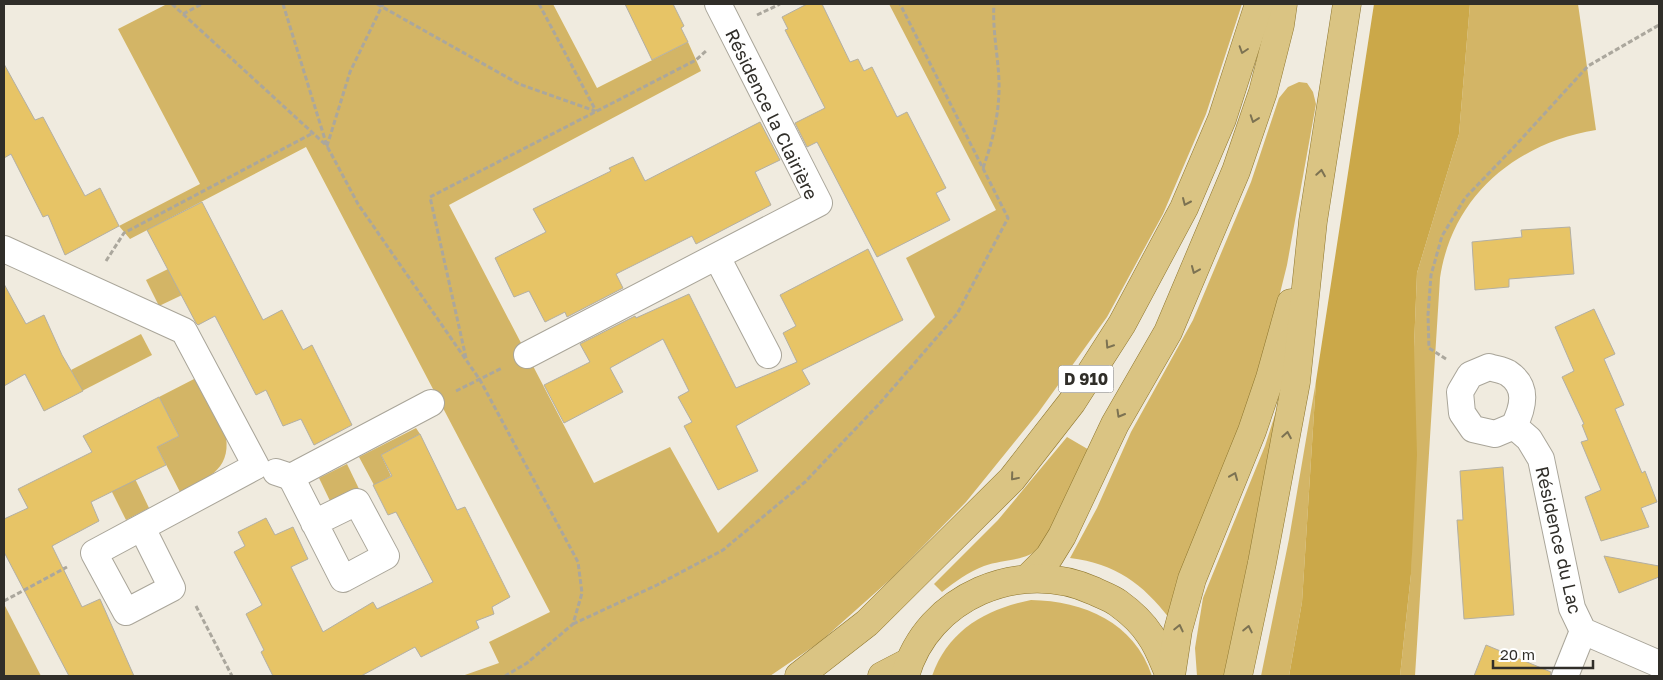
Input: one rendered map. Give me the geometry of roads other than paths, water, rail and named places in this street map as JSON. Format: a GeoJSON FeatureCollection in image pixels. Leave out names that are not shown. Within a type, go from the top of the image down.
{"type":"FeatureCollection","features":[{"type":"Feature","properties":{"kind":"main road","name":"D 910"},"geometry":{"type":"LineString","coordinates":[[799,676],[867,623],[1012,480],[1072,402],[1122,324],[1184,208],[1222,119],[1259,4]]}},
{"type":"Feature","properties":{"kind":"main road","name":"D 910"},"geometry":{"type":"LineString","coordinates":[[1029,577],[1049,557],[1062,536],[1115,424],[1168,332],[1242,154],[1263,92],[1280,25],[1283,4]]}},
{"type":"Feature","properties":{"kind":"main road"},"geometry":{"type":"LineString","coordinates":[[1238,676],[1296,382],[1313,221],[1347,4]]}},
{"type":"Feature","properties":{"kind":"main road"},"geometry":{"type":"LineString","coordinates":[[1171,676],[1178,630],[1192,579],[1252,431],[1270,378],[1313,221]]}},
{"type":"Feature","properties":{"kind":"main road"},"geometry":{"type":"LineString","coordinates":[[882,676],[907,669],[929,629],[957,603],[991,585],[1029,577],[1075,582],[1117,602],[1150,635],[1171,676]]}},
{"type":"Feature","properties":{"kind":"street","name":"Résidence la Clairière"},"geometry":{"type":"LineString","coordinates":[[527,355],[819,203],[718,4]]}},
{"type":"Feature","properties":{"kind":"street"},"geometry":{"type":"LineString","coordinates":[[4,248],[184,331],[256,466],[291,477],[431,403]]}},
{"type":"Feature","properties":{"kind":"street"},"geometry":{"type":"LineString","coordinates":[[717,257],[768,355]]}},
{"type":"Feature","properties":{"kind":"street"},"geometry":{"type":"LineString","coordinates":[[1489,367],[1508,373],[1522,389],[1523,408],[1514,426],[1495,434],[1473,429],[1462,413],[1460,392],[1470,375],[1489,367]]}},
{"type":"Feature","properties":{"kind":"street","name":"Résidence du Lac"},"geometry":{"type":"LineString","coordinates":[[1514,426],[1529,439],[1541,459],[1572,608],[1584,631],[1659,664]]}},
{"type":"Feature","properties":{"kind":"street"},"geometry":{"type":"LineString","coordinates":[[142,528],[172,588],[126,612],[94,553],[256,466]]}},
{"type":"Feature","properties":{"kind":"street"},"geometry":{"type":"LineString","coordinates":[[291,477],[314,522]]}},
{"type":"Feature","properties":{"kind":"street","name":"Résidence du Lac"},"geometry":{"type":"LineString","coordinates":[[1565,676],[1584,631]]}}]}
